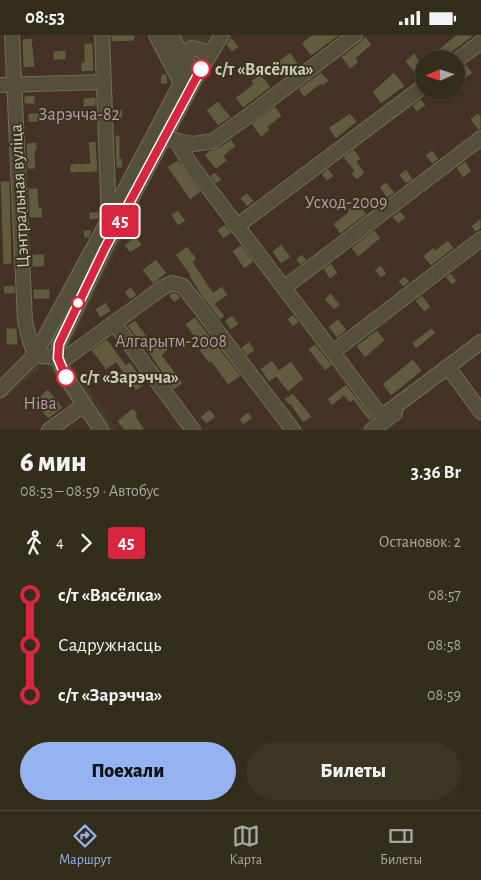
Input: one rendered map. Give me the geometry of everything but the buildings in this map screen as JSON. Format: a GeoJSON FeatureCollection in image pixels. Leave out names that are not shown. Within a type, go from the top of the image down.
{"type":"FeatureCollection","features":[{"type":"Feature","properties":{"kind":"street","name":"Цэнтральная вуліца"},"geometry":{"type":"LineString","coordinates":[[12,35],[7,84],[25,322],[35,355]]}},
{"type":"Feature","properties":{"kind":"street"},"geometry":{"type":"LineString","coordinates":[[102,35],[109,219]]}},
{"type":"Feature","properties":{"kind":"street"},"geometry":{"type":"LineString","coordinates":[[0,390],[35,355],[181,83],[156,35]]}},
{"type":"Feature","properties":{"kind":"street"},"geometry":{"type":"LineString","coordinates":[[171,35],[195,79]]}},
{"type":"Feature","properties":{"kind":"street"},"geometry":{"type":"LineString","coordinates":[[180,35],[188,50],[187,64]]}},
{"type":"Feature","properties":{"kind":"street"},"geometry":{"type":"LineString","coordinates":[[101,430],[66,377],[58,358],[59,344],[105,248],[170,139],[195,79],[222,35]]}},
{"type":"Feature","properties":{"kind":"street"},"geometry":{"type":"LineString","coordinates":[[170,139],[194,144],[213,141],[355,35]]}},
{"type":"Feature","properties":{"kind":"street"},"geometry":{"type":"LineString","coordinates":[[465,54],[481,42]]}},
{"type":"Feature","properties":{"kind":"street"},"geometry":{"type":"LineString","coordinates":[[188,50],[192,48],[204,51],[207,59]]}},
{"type":"Feature","properties":{"kind":"street"},"geometry":{"type":"LineString","coordinates":[[7,84],[103,82]]}},
{"type":"Feature","properties":{"kind":"street"},"geometry":{"type":"LineString","coordinates":[[237,227],[415,93]]}},
{"type":"Feature","properties":{"kind":"street"},"geometry":{"type":"LineString","coordinates":[[284,288],[481,138]]}},
{"type":"Feature","properties":{"kind":"street"},"geometry":{"type":"LineString","coordinates":[[170,139],[378,412],[385,414],[481,342]]}},
{"type":"Feature","properties":{"kind":"street"},"geometry":{"type":"LineString","coordinates":[[333,352],[481,239]]}},
{"type":"Feature","properties":{"kind":"street"},"geometry":{"type":"LineString","coordinates":[[35,355],[66,358],[162,288],[172,283],[183,286],[293,430]]}},
{"type":"Feature","properties":{"kind":"street"},"geometry":{"type":"LineString","coordinates":[[114,323],[193,430]]}},
{"type":"Feature","properties":{"kind":"street"},"geometry":{"type":"LineString","coordinates":[[372,430],[481,349]]}},
{"type":"Feature","properties":{"kind":"street"},"geometry":{"type":"LineString","coordinates":[[451,371],[481,412]]}},
{"type":"Feature","properties":{"kind":"street"},"geometry":{"type":"LineString","coordinates":[[49,430],[84,405]]}},
{"type":"Feature","properties":{"kind":"green space","name":"Зарэчча-82"},"geometry":{"type":"Polygon","coordinates":[[[0,35],[161,35],[186,83],[46,337],[0,383],[0,35]]]}},
{"type":"Feature","properties":{"kind":"green space","name":"Усход-2009"},"geometry":{"type":"Polygon","coordinates":[[[230,35],[481,35],[481,430],[116,430],[74,366],[70,346],[155,171],[230,35]]]}},
{"type":"Feature","properties":{"kind":"green space","name":"Ніва"},"geometry":{"type":"Polygon","coordinates":[[[46,363],[74,407],[92,430],[0,430],[0,402],[46,363]]]}},
{"type":"Feature","properties":{"kind":"bus line","name":"45"},"geometry":{"type":"LineString","coordinates":[[66,377],[58,358],[59,344],[105,248],[201,69]]}},
{"type":"Feature","properties":{"kind":"place","name":"с/т «Вясёлка»"},"geometry":{"type":"Point","coordinates":[201,69]}},
{"type":"Feature","properties":{"kind":"place","name":"с/т «Зарэчча»"},"geometry":{"type":"Point","coordinates":[66,377]}},
{"type":"Feature","properties":{"kind":"park label","name":"Алгарытм-2008"},"geometry":{"type":"Point","coordinates":[171,341]}}]}
